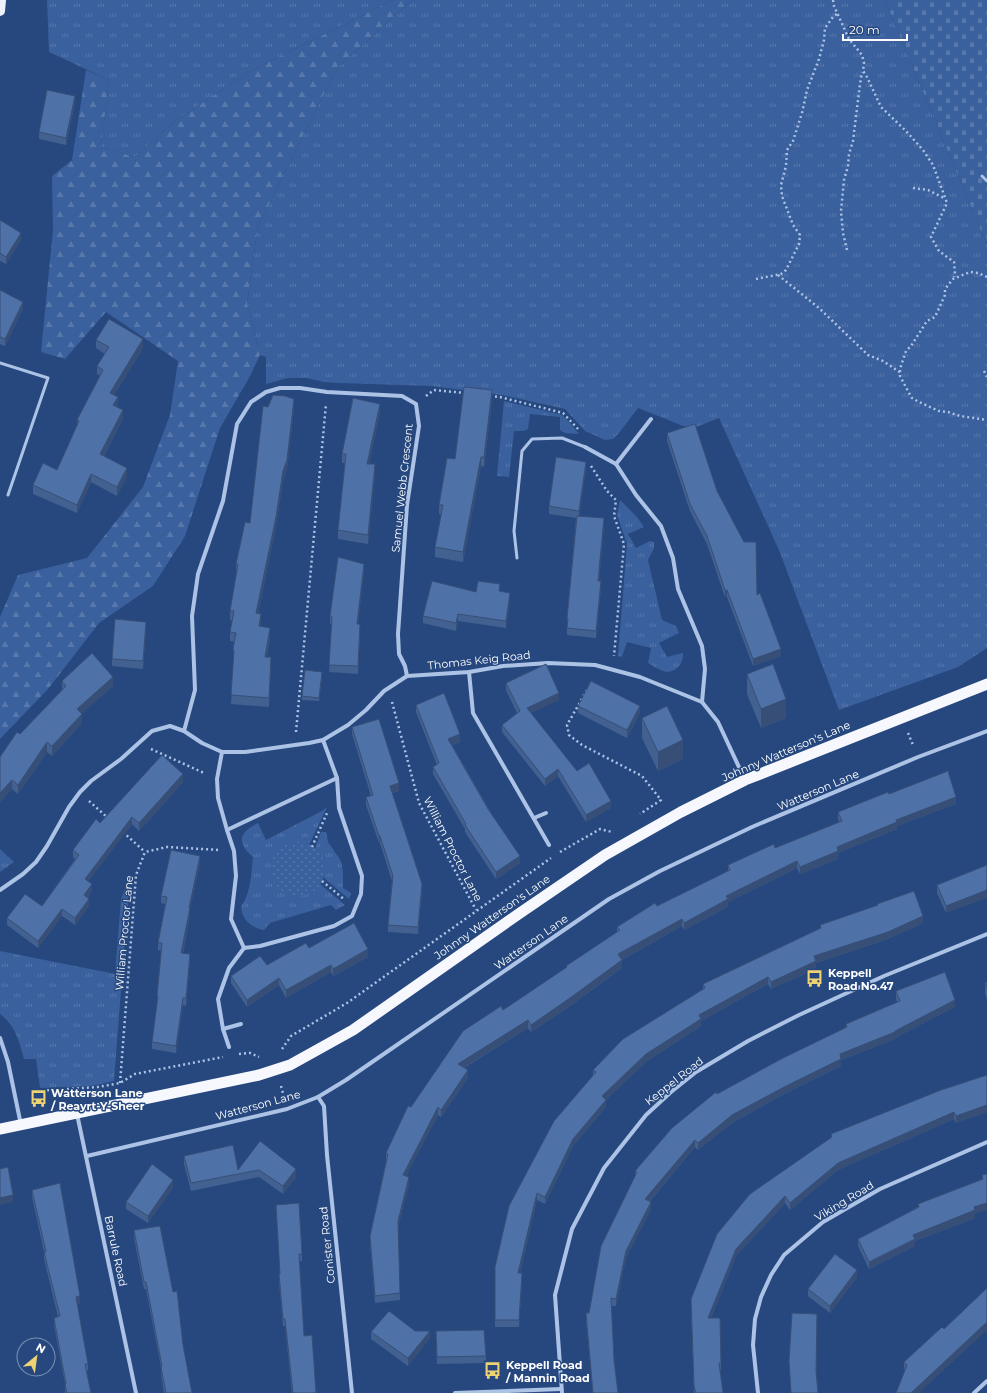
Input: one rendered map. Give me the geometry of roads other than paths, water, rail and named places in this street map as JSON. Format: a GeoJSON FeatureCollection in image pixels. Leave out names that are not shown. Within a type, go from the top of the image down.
{"type":"FeatureCollection","features":[{"type":"Feature","properties":{"kind":"highway","name":"Johnny Watterson's Lane"},"geometry":{"type":"LineString","coordinates":[[0,1129],[259,1075],[290,1065],[353,1030],[520,912],[605,856],[681,812],[745,780],[987,684]]}},
{"type":"Feature","properties":{"kind":"main road"},"geometry":{"type":"LineString","coordinates":[[0,0],[0,11]]}},
{"type":"Feature","properties":{"kind":"street","name":"Samuel Webb Crescent"},"geometry":{"type":"LineString","coordinates":[[184,731],[195,690],[192,616],[198,574],[223,501],[236,424],[251,402],[266,392],[280,388],[300,388],[328,392],[402,396],[416,404],[419,426],[407,505],[398,634],[399,654],[405,666],[407,676]]}},
{"type":"Feature","properties":{"kind":"street"},"geometry":{"type":"LineString","coordinates":[[616,464],[651,419]]}},
{"type":"Feature","properties":{"kind":"street"},"geometry":{"type":"LineString","coordinates":[[585,447],[616,464],[636,495],[661,526],[673,558],[678,590],[702,646],[705,669],[702,702]]}},
{"type":"Feature","properties":{"kind":"street","name":"Thomas Keig Road"},"geometry":{"type":"LineString","coordinates":[[0,890],[24,874],[36,862],[47,846],[69,807],[80,792],[91,781],[121,759],[152,731],[170,726],[184,731],[202,743],[222,752],[245,752],[295,746],[323,740],[348,725],[366,710],[384,691],[407,676],[469,672],[503,666],[541,663],[595,665],[640,677],[702,702],[718,722],[745,780]]}},
{"type":"Feature","properties":{"kind":"street"},"geometry":{"type":"LineString","coordinates":[[469,672],[474,713],[549,844]]}},
{"type":"Feature","properties":{"kind":"street","name":"Watterson Lane"},"geometry":{"type":"LineString","coordinates":[[87,1156],[287,1109],[318,1097],[346,1080],[609,899],[660,871],[752,827],[918,757],[987,731]]}},
{"type":"Feature","properties":{"kind":"street"},"geometry":{"type":"LineString","coordinates":[[229,1047],[223,1029],[218,999],[229,968],[244,948],[260,946],[334,926],[352,916],[361,894],[362,876],[339,808],[338,778],[323,740]]}},
{"type":"Feature","properties":{"kind":"street"},"geometry":{"type":"LineString","coordinates":[[222,752],[217,779],[218,798],[226,830],[234,851],[236,876],[230,919],[244,948]]}},
{"type":"Feature","properties":{"kind":"street"},"geometry":{"type":"LineString","coordinates":[[226,830],[338,778]]}},
{"type":"Feature","properties":{"kind":"street"},"geometry":{"type":"LineString","coordinates":[[534,818],[546,813]]}},
{"type":"Feature","properties":{"kind":"street","name":"Keppel Road"},"geometry":{"type":"LineString","coordinates":[[561,1391],[556,1295],[572,1229],[604,1168],[646,1115],[696,1072],[748,1041],[799,1015],[884,976],[987,934]]}},
{"type":"Feature","properties":{"kind":"street"},"geometry":{"type":"LineString","coordinates":[[223,1029],[240,1024]]}},
{"type":"Feature","properties":{"kind":"street"},"geometry":{"type":"LineString","coordinates":[[0,1038],[8,1062],[21,1124]]}},
{"type":"Feature","properties":{"kind":"street","name":"Conister Road"},"geometry":{"type":"LineString","coordinates":[[318,1097],[324,1106],[327,1154],[352,1393]]}},
{"type":"Feature","properties":{"kind":"street","name":"Barrule Road"},"geometry":{"type":"LineString","coordinates":[[77,1114],[136,1393]]}},
{"type":"Feature","properties":{"kind":"street","name":"Viking Road"},"geometry":{"type":"LineString","coordinates":[[758,1393],[753,1345],[756,1319],[761,1297],[771,1275],[784,1255],[823,1222],[880,1190],[987,1142]]}},
{"type":"Feature","properties":{"kind":"street"},"geometry":{"type":"LineString","coordinates":[[974,1393],[987,1381]]}},
{"type":"Feature","properties":{"kind":"street"},"geometry":{"type":"LineString","coordinates":[[455,1393],[561,1391]]}},
{"type":"Feature","properties":{"kind":"lane"},"geometry":{"type":"LineString","coordinates":[[982,176],[987,181]]}},
{"type":"Feature","properties":{"kind":"lane"},"geometry":{"type":"LineString","coordinates":[[0,363],[48,378],[8,495]]}},
{"type":"Feature","properties":{"kind":"lane"},"geometry":{"type":"LineString","coordinates":[[517,558],[514,531],[522,451],[532,439],[562,438],[585,447]]}},
{"type":"Feature","properties":{"kind":"place","name":"Keppell Road No.47"},"geometry":{"type":"Point","coordinates":[815,979]}},
{"type":"Feature","properties":{"kind":"place","name":"Watterson Lane / Reayrt-Y-Sheer"},"geometry":{"type":"Point","coordinates":[38,1099]}},
{"type":"Feature","properties":{"kind":"place","name":"Keppell Road / Mannin Road"},"geometry":{"type":"Point","coordinates":[493,1371]}}]}
